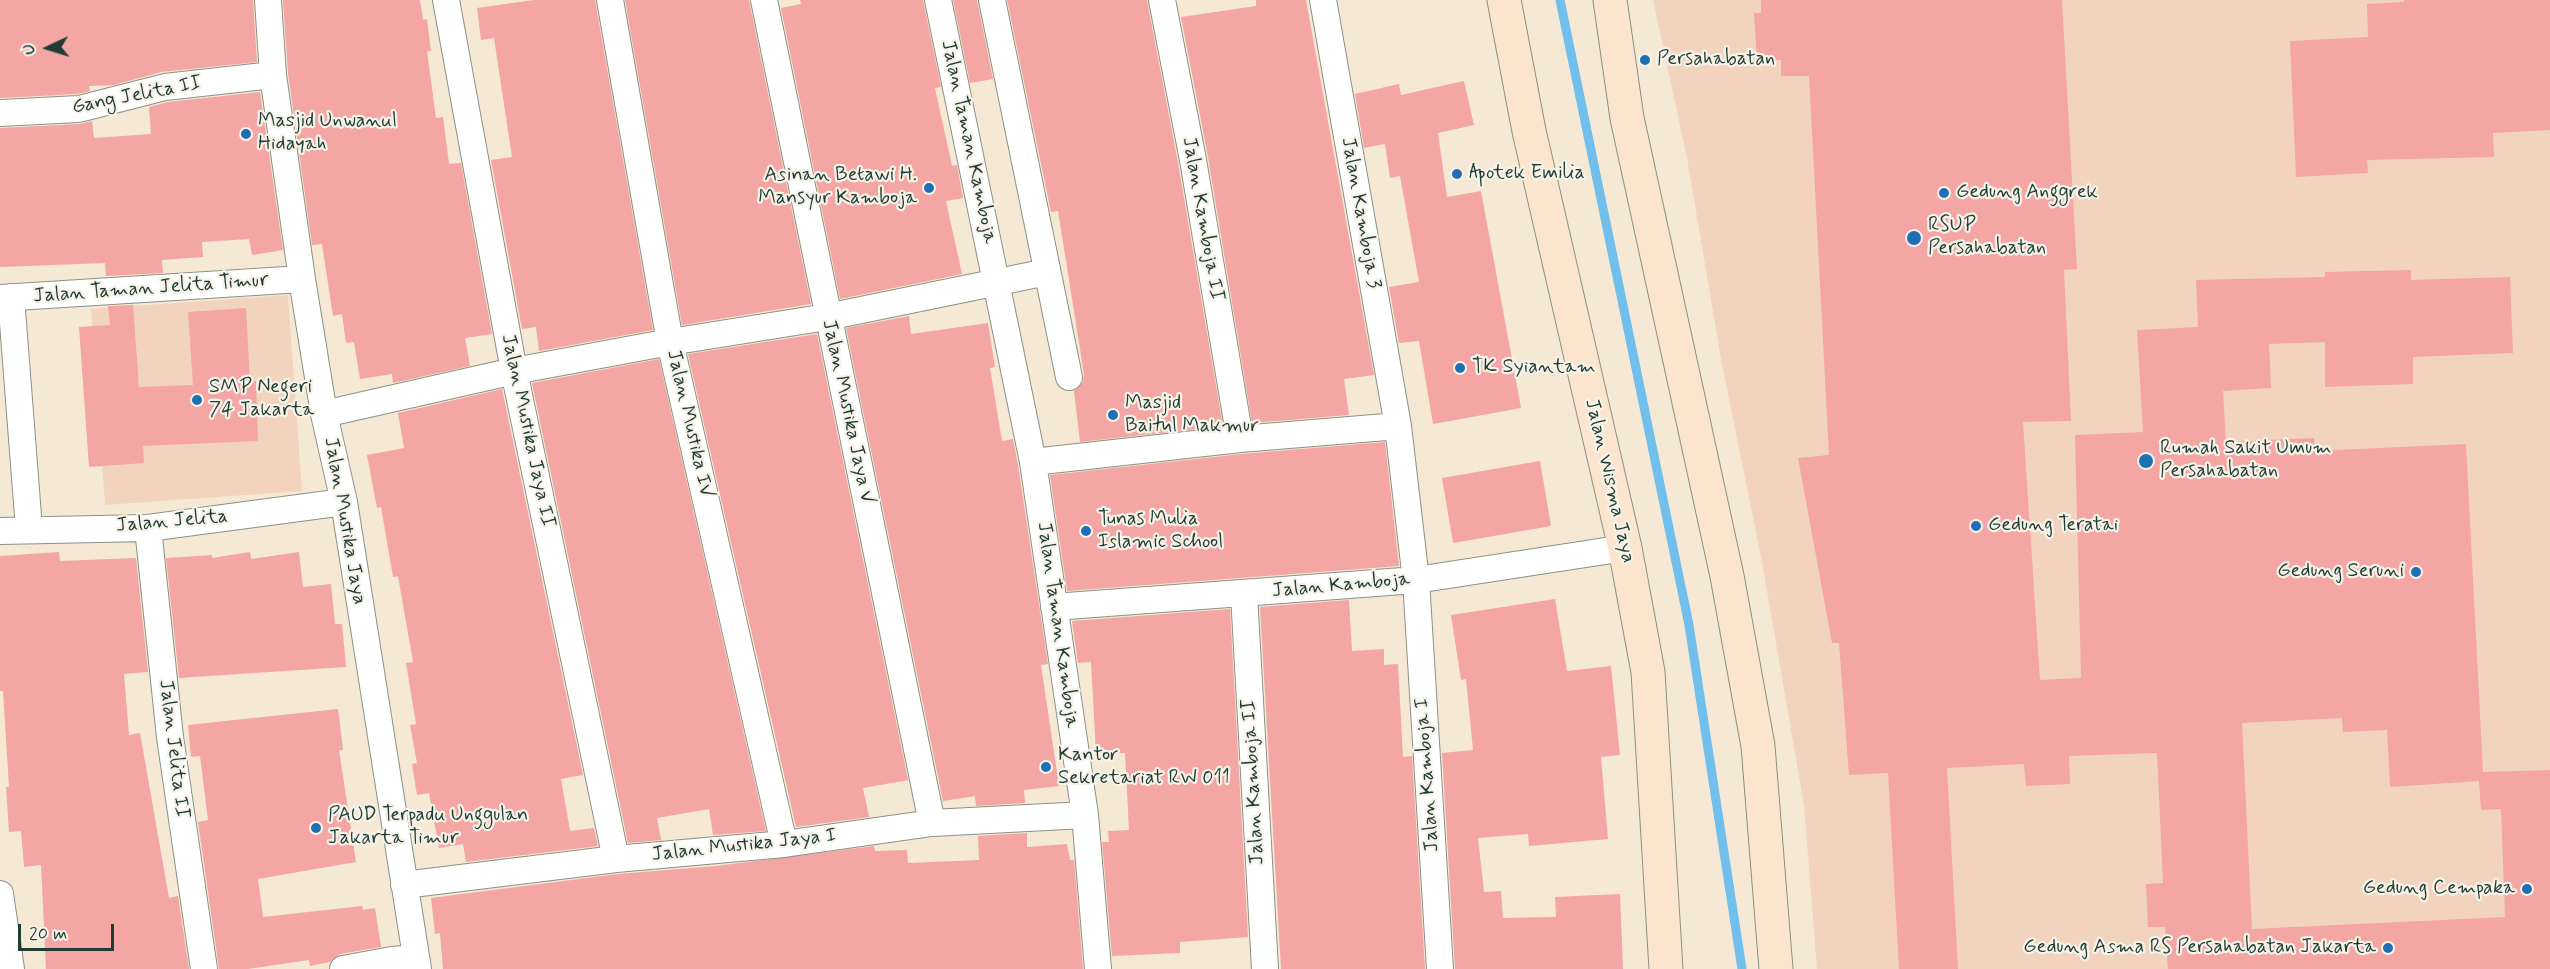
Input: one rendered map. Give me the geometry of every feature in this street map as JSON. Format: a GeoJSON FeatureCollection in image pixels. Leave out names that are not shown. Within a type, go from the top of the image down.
{"type":"FeatureCollection","features":[{"type":"Feature","properties":{"kind":"street","name":"Jalan Mustika Jaya"},"geometry":{"type":"LineString","coordinates":[[268,0],[273,75],[302,279],[324,414],[344,502],[416,964]]}},
{"type":"Feature","properties":{"kind":"street","name":"Jalan Mustika Jaya II"},"geometry":{"type":"LineString","coordinates":[[446,0],[514,371],[616,859]]}},
{"type":"Feature","properties":{"kind":"street","name":"Jalan Mustika IV"},"geometry":{"type":"LineString","coordinates":[[610,0],[670,342],[784,844]]}},
{"type":"Feature","properties":{"kind":"street","name":"Jalan Mustika Jaya V"},"geometry":{"type":"LineString","coordinates":[[764,0],[932,823]]}},
{"type":"Feature","properties":{"kind":"street","name":"Jalan Taman Kamboja"},"geometry":{"type":"LineString","coordinates":[[938,0],[1033,462],[1084,815],[1098,969]]}},
{"type":"Feature","properties":{"kind":"street"},"geometry":{"type":"LineString","coordinates":[[992,0],[1069,377]]}},
{"type":"Feature","properties":{"kind":"street","name":"Jalan Kamboja II"},"geometry":{"type":"LineString","coordinates":[[1162,0],[1193,160],[1240,439]]}},
{"type":"Feature","properties":{"kind":"street","name":"Jalan Kamboja 3"},"geometry":{"type":"LineString","coordinates":[[1323,0],[1398,426],[1416,580]]}},
{"type":"Feature","properties":{"kind":"street","name":"Jalan Wisma Jaya"},"geometry":{"type":"LineString","coordinates":[[1504,0],[1529,131],[1625,548],[1648,672],[1666,969]]}},
{"type":"Feature","properties":{"kind":"street"},"geometry":{"type":"LineString","coordinates":[[1610,0],[1627,118],[1727,576],[1758,746],[1776,969]]}},
{"type":"Feature","properties":{"kind":"street","name":"Gang Jelita II"},"geometry":{"type":"LineString","coordinates":[[0,113],[79,109],[165,87],[273,75]]}},
{"type":"Feature","properties":{"kind":"street"},"geometry":{"type":"LineString","coordinates":[[324,414],[514,371],[670,342],[827,317],[998,284],[1047,272]]}},
{"type":"Feature","properties":{"kind":"street","name":"Jalan Taman Jelita Timur"},"geometry":{"type":"LineString","coordinates":[[5,298],[302,279]]}},
{"type":"Feature","properties":{"kind":"street"},"geometry":{"type":"LineString","coordinates":[[5,298],[29,529]]}},
{"type":"Feature","properties":{"kind":"street"},"geometry":{"type":"LineString","coordinates":[[1033,462],[1240,439],[1398,426]]}},
{"type":"Feature","properties":{"kind":"street","name":"Jalan Jelita"},"geometry":{"type":"LineString","coordinates":[[0,531],[148,528],[344,502]]}},
{"type":"Feature","properties":{"kind":"street","name":"Jalan Jelita II"},"geometry":{"type":"LineString","coordinates":[[148,528],[171,737],[204,969]]}},
{"type":"Feature","properties":{"kind":"street","name":"Jalan Kamboja"},"geometry":{"type":"LineString","coordinates":[[1054,608],[1416,580],[1625,548]]}},
{"type":"Feature","properties":{"kind":"street","name":"Jalan Kamboja I"},"geometry":{"type":"LineString","coordinates":[[1416,580],[1440,969]]}},
{"type":"Feature","properties":{"kind":"street","name":"Jalan Kamboja II"},"geometry":{"type":"LineString","coordinates":[[1244,594],[1265,969]]}},
{"type":"Feature","properties":{"kind":"street","name":"Jalan Mustika Jaya I"},"geometry":{"type":"LineString","coordinates":[[405,885],[616,859],[784,844],[932,823],[1084,815]]}},
{"type":"Feature","properties":{"kind":"street"},"geometry":{"type":"LineString","coordinates":[[0,894],[11,969]]}},
{"type":"Feature","properties":{"kind":"street"},"geometry":{"type":"LineString","coordinates":[[343,969],[392,960],[416,964]]}},
{"type":"Feature","properties":{"kind":"shaded area","name":"Rumah Sakit Umum Persahabatan"},"geometry":{"type":"Polygon","coordinates":[[[1653,0],[2550,0],[2550,969],[1817,969],[1804,805],[1762,562],[1721,359],[1687,158],[1653,0]]]}},
{"type":"Feature","properties":{"kind":"shaded area","name":"SMP Negeri 74 Jakarta"},"geometry":{"type":"Polygon","coordinates":[[[288,295],[302,491],[105,505],[91,309],[288,295]]]}},
{"type":"Feature","properties":{"kind":"building"},"geometry":{"type":"Polygon","coordinates":[[[0,0],[253,0],[257,62],[161,72],[114,85],[89,86],[90,91],[77,94],[0,98],[0,0]]]}},
{"type":"Feature","properties":{"kind":"building"},"geometry":{"type":"Polygon","coordinates":[[[283,0],[420,0],[423,20],[427,19],[431,51],[427,51],[436,118],[443,117],[449,164],[461,163],[492,334],[465,338],[470,366],[393,383],[392,374],[360,379],[354,342],[346,343],[342,314],[333,316],[322,244],[312,245],[288,73],[283,0]]]}},
{"type":"Feature","properties":{"kind":"building"},"geometry":{"type":"Polygon","coordinates":[[[534,0],[595,0],[653,330],[539,351],[536,327],[522,329],[491,160],[512,157],[494,38],[481,40],[477,8],[534,0]]]}},
{"type":"Feature","properties":{"kind":"building"},"geometry":{"type":"Polygon","coordinates":[[[625,0],[749,0],[811,304],[682,325],[625,0]]]}},
{"type":"Feature","properties":{"kind":"building"},"geometry":{"type":"Polygon","coordinates":[[[800,0],[923,0],[941,87],[935,88],[952,166],[957,165],[963,198],[946,201],[962,274],[840,299],[781,8],[801,4],[800,0]]]}},
{"type":"Feature","properties":{"kind":"building"},"geometry":{"type":"Polygon","coordinates":[[[953,0],[977,0],[993,79],[970,83],[953,0]]]}},
{"type":"Feature","properties":{"kind":"building"},"geometry":{"type":"Polygon","coordinates":[[[1007,0],[1147,0],[1178,163],[1223,426],[1080,442],[1074,391],[1083,382],[1084,374],[1058,211],[1051,212],[1007,0]]]}},
{"type":"Feature","properties":{"kind":"building"},"geometry":{"type":"Polygon","coordinates":[[[1256,0],[1306,0],[1374,375],[1344,379],[1349,415],[1252,423],[1208,157],[1181,17],[1256,6],[1256,0]]]}},
{"type":"Feature","properties":{"kind":"building"},"geometry":{"type":"Polygon","coordinates":[[[1761,0],[2062,0],[2077,269],[2064,270],[2071,421],[2023,422],[2040,680],[2081,678],[2075,435],[2143,432],[2137,330],[2198,327],[2196,280],[2325,277],[2325,272],[2411,270],[2411,280],[2510,277],[2513,353],[2413,357],[2413,384],[2325,387],[2325,342],[2269,344],[2271,388],[2223,391],[2226,442],[2314,438],[2314,451],[2466,444],[2483,772],[2550,770],[2550,969],[2168,969],[2165,927],[2148,927],[2146,884],[2163,883],[2157,753],[2069,756],[2070,784],[2026,786],[2024,764],[1947,768],[1958,969],[1899,969],[1888,773],[1849,775],[1839,643],[1832,643],[1798,458],[1829,455],[1809,76],[1781,76],[1781,60],[1757,60],[1754,13],[1761,13],[1761,0]],[[2342,718],[2242,723],[2252,929],[2505,917],[2501,809],[2481,810],[2479,781],[2390,787],[2387,730],[2343,732],[2342,718]]]}},
{"type":"Feature","properties":{"kind":"building"},"geometry":{"type":"Polygon","coordinates":[[[2404,0],[2550,0],[2550,130],[2493,133],[2494,157],[2367,160],[2368,173],[2296,177],[2290,41],[2368,37],[2367,4],[2404,2],[2404,0]]]}},
{"type":"Feature","properties":{"kind":"building"},"geometry":{"type":"Polygon","coordinates":[[[1464,81],[1474,125],[1438,133],[1447,197],[1481,191],[1521,408],[1433,424],[1419,341],[1399,343],[1389,287],[1419,282],[1400,176],[1390,178],[1385,144],[1364,148],[1355,94],[1399,84],[1401,95],[1464,81]]]}},
{"type":"Feature","properties":{"kind":"building"},"geometry":{"type":"Polygon","coordinates":[[[260,92],[283,250],[252,255],[249,239],[202,242],[203,257],[162,260],[163,273],[106,276],[105,263],[0,267],[0,128],[80,124],[92,121],[94,138],[151,134],[149,107],[168,102],[260,92]]]}},
{"type":"Feature","properties":{"kind":"building"},"geometry":{"type":"Polygon","coordinates":[[[133,305],[139,387],[193,385],[188,312],[246,308],[250,382],[256,381],[258,441],[143,446],[144,463],[89,467],[79,327],[110,325],[108,306],[133,305]]]}},
{"type":"Feature","properties":{"kind":"building"},"geometry":{"type":"Polygon","coordinates":[[[909,316],[911,334],[988,323],[995,367],[990,368],[1002,441],[1013,439],[1018,465],[1048,664],[1041,665],[1059,786],[1024,790],[1025,803],[976,806],[975,796],[943,801],[846,328],[909,316]]]}},
{"type":"Feature","properties":{"kind":"building"},"geometry":{"type":"Polygon","coordinates":[[[817,334],[908,780],[863,788],[869,817],[796,827],[688,354],[817,334]]]}},
{"type":"Feature","properties":{"kind":"building"},"geometry":{"type":"Polygon","coordinates":[[[659,359],[766,831],[713,835],[709,809],[657,818],[661,840],[628,843],[532,383],[659,359]]]}},
{"type":"Feature","properties":{"kind":"building"},"geometry":{"type":"Polygon","coordinates":[[[502,389],[583,775],[561,779],[570,831],[594,828],[598,846],[466,862],[463,844],[439,848],[429,793],[417,795],[412,764],[417,763],[410,725],[416,724],[406,663],[413,662],[398,576],[393,577],[381,507],[377,508],[367,455],[404,448],[398,413],[502,389]]]}},
{"type":"Feature","properties":{"kind":"building"},"geometry":{"type":"Polygon","coordinates":[[[1385,442],[1399,566],[1067,591],[1050,475],[1241,454],[1385,442]]]}},
{"type":"Feature","properties":{"kind":"building"},"geometry":{"type":"Polygon","coordinates":[[[1540,461],[1551,526],[1453,543],[1442,478],[1540,461]]]}},
{"type":"Feature","properties":{"kind":"building"},"geometry":{"type":"Polygon","coordinates":[[[59,552],[60,561],[136,558],[148,672],[124,674],[129,735],[140,733],[169,898],[178,896],[189,969],[46,969],[41,865],[24,867],[21,831],[9,832],[6,787],[9,787],[3,691],[0,691],[0,556],[59,552]]]}},
{"type":"Feature","properties":{"kind":"building"},"geometry":{"type":"Polygon","coordinates":[[[250,552],[251,559],[299,552],[303,587],[331,584],[335,624],[342,624],[346,667],[179,678],[166,558],[212,555],[212,558],[250,552]]]}},
{"type":"Feature","properties":{"kind":"building"},"geometry":{"type":"Polygon","coordinates":[[[1555,599],[1567,671],[1611,666],[1620,755],[1601,757],[1608,839],[1529,846],[1528,834],[1478,838],[1484,892],[1501,891],[1503,918],[1556,917],[1555,897],[1620,894],[1623,969],[1455,969],[1442,753],[1473,750],[1466,679],[1461,680],[1451,615],[1555,599]]]}},
{"type":"Feature","properties":{"kind":"building"},"geometry":{"type":"Polygon","coordinates":[[[1349,600],[1352,651],[1384,649],[1384,665],[1398,664],[1403,757],[1412,756],[1425,969],[1281,969],[1260,607],[1349,600]]]}},
{"type":"Feature","properties":{"kind":"building"},"geometry":{"type":"Polygon","coordinates":[[[1230,609],[1248,937],[1180,942],[1180,953],[1112,956],[1102,842],[1109,842],[1108,831],[1129,830],[1125,753],[1096,754],[1091,662],[1078,663],[1072,621],[1230,609]]]}},
{"type":"Feature","properties":{"kind":"building"},"geometry":{"type":"Polygon","coordinates":[[[338,709],[343,750],[339,750],[356,862],[258,879],[263,917],[362,906],[363,910],[375,908],[381,947],[340,954],[330,962],[310,966],[309,960],[248,969],[219,969],[198,822],[208,820],[200,756],[191,757],[188,725],[338,709]]]}},
{"type":"Feature","properties":{"kind":"building"},"geometry":{"type":"Polygon","coordinates":[[[1027,833],[1027,847],[1067,844],[1070,860],[1074,860],[1083,969],[443,969],[440,933],[435,934],[431,898],[618,874],[716,866],[874,846],[875,851],[907,850],[908,863],[979,860],[978,836],[1027,833]]]}},
{"type":"Feature","properties":{"kind":"waterway"},"geometry":{"type":"LineString","coordinates":[[1560,0],[1689,625],[1742,969]]}},
{"type":"Feature","properties":{"kind":"place","name":"Persahabatan"},"geometry":{"type":"Point","coordinates":[1645,60]}},
{"type":"Feature","properties":{"kind":"place","name":"Masjid Unwanul Hidayah"},"geometry":{"type":"Point","coordinates":[246,134]}},
{"type":"Feature","properties":{"kind":"place","name":"Apotek Emilia"},"geometry":{"type":"Point","coordinates":[1457,174]}},
{"type":"Feature","properties":{"kind":"place","name":"Asinan Betawi H. Mansyur Kamboja"},"geometry":{"type":"Point","coordinates":[929,188]}},
{"type":"Feature","properties":{"kind":"place","name":"Gedung Anggrek"},"geometry":{"type":"Point","coordinates":[1944,193]}},
{"type":"Feature","properties":{"kind":"place","name":"RSUP Persahabatan"},"geometry":{"type":"Point","coordinates":[1914,238]}},
{"type":"Feature","properties":{"kind":"place","name":"TK Syiantam"},"geometry":{"type":"Point","coordinates":[1460,368]}},
{"type":"Feature","properties":{"kind":"place","name":"SMP Negeri 74 Jakarta"},"geometry":{"type":"Point","coordinates":[197,400]}},
{"type":"Feature","properties":{"kind":"place","name":"Masjid Baitul Makmur"},"geometry":{"type":"Point","coordinates":[1113,415]}},
{"type":"Feature","properties":{"kind":"place","name":"Rumah Sakit Umum Persahabatan"},"geometry":{"type":"Point","coordinates":[2146,461]}},
{"type":"Feature","properties":{"kind":"place","name":"Gedung Teratai"},"geometry":{"type":"Point","coordinates":[1976,526]}},
{"type":"Feature","properties":{"kind":"place","name":"Tunas Mulia Islamic School"},"geometry":{"type":"Point","coordinates":[1086,531]}},
{"type":"Feature","properties":{"kind":"place","name":"Gedung Seruni"},"geometry":{"type":"Point","coordinates":[2416,572]}},
{"type":"Feature","properties":{"kind":"place","name":"Kantor Sekretariat RW 011"},"geometry":{"type":"Point","coordinates":[1046,767]}},
{"type":"Feature","properties":{"kind":"place","name":"PAUD Terpadu Unggulan Jakarta Timur"},"geometry":{"type":"Point","coordinates":[316,828]}},
{"type":"Feature","properties":{"kind":"place","name":"Gedung Cempaka"},"geometry":{"type":"Point","coordinates":[2527,889]}},
{"type":"Feature","properties":{"kind":"place","name":"Gedung Asma RS Persahabatan Jakarta"},"geometry":{"type":"Point","coordinates":[2388,948]}}]}
